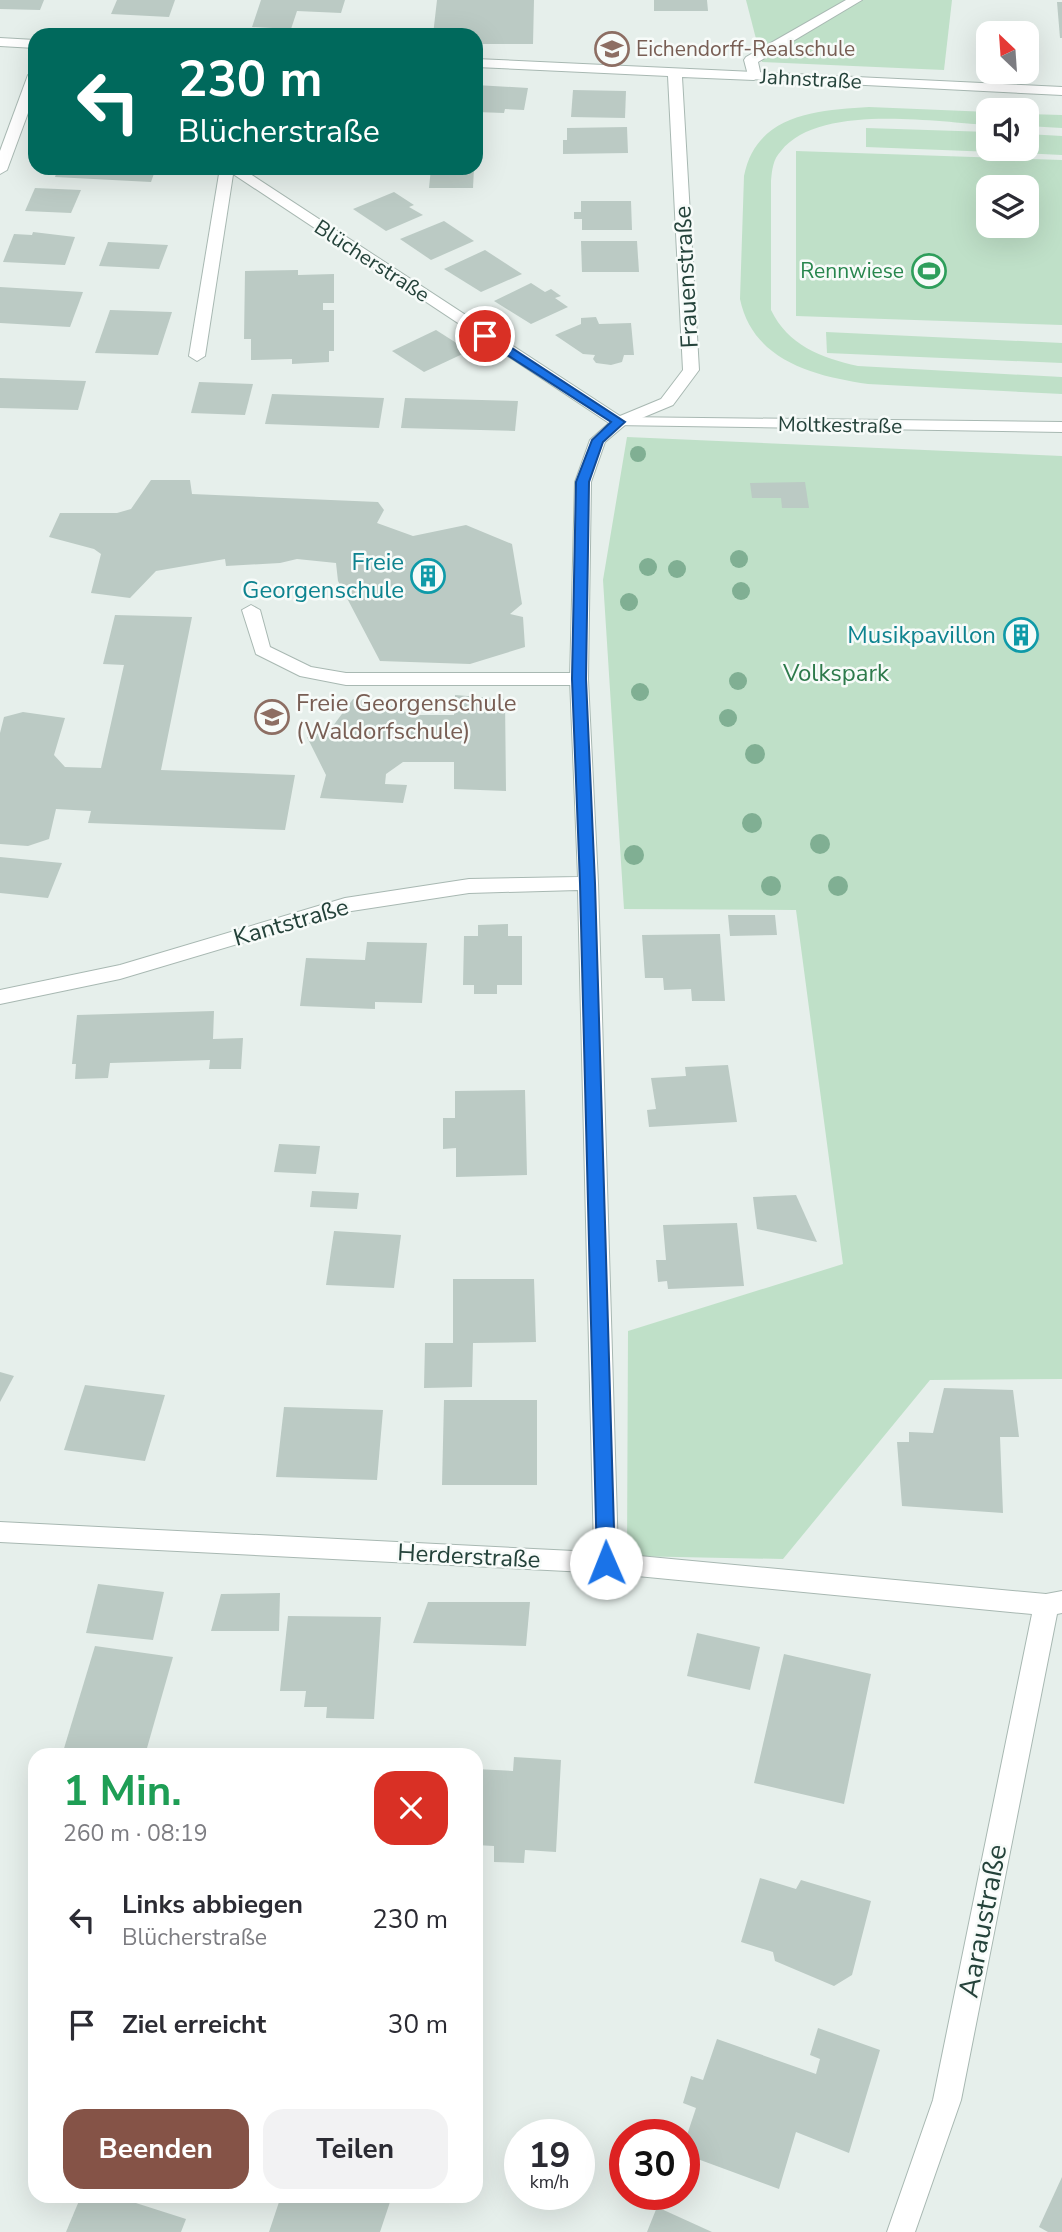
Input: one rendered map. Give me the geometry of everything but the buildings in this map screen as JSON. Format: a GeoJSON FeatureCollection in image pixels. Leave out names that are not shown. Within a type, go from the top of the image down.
{"type":"FeatureCollection","features":[{"type":"Feature","properties":{"kind":"street"},"geometry":{"type":"LineString","coordinates":[[754,76],[751,60],[855,0]]}},
{"type":"Feature","properties":{"kind":"street"},"geometry":{"type":"LineString","coordinates":[[0,42],[28,44]]}},
{"type":"Feature","properties":{"kind":"street","name":"Jahnstraße"},"geometry":{"type":"LineString","coordinates":[[483,63],[1062,91]]}},
{"type":"Feature","properties":{"kind":"street","name":"Frauenstraße"},"geometry":{"type":"LineString","coordinates":[[606,1563],[588,883],[579,679],[583,482],[598,440],[619,422],[667,402],[691,370],[675,73]]}},
{"type":"Feature","properties":{"kind":"street"},"geometry":{"type":"LineString","coordinates":[[0,170],[28,94]]}},
{"type":"Feature","properties":{"kind":"street"},"geometry":{"type":"LineString","coordinates":[[197,356],[228,175]]}},
{"type":"Feature","properties":{"kind":"street","name":"Blücherstraße"},"geometry":{"type":"LineString","coordinates":[[240,175],[619,422]]}},
{"type":"Feature","properties":{"kind":"street","name":"Moltkestraße"},"geometry":{"type":"LineString","coordinates":[[619,422],[1062,428]]}},
{"type":"Feature","properties":{"kind":"street"},"geometry":{"type":"LineString","coordinates":[[251,610],[262,650],[306,672],[346,679],[579,679]]}},
{"type":"Feature","properties":{"kind":"street","name":"Kantstraße"},"geometry":{"type":"LineString","coordinates":[[0,997],[120,972],[345,905],[469,886],[588,883]]}},
{"type":"Feature","properties":{"kind":"street","name":"Herderstraße"},"geometry":{"type":"LineString","coordinates":[[0,1532],[606,1563],[1054,1603]]}},
{"type":"Feature","properties":{"kind":"street","name":"Aaraustraße"},"geometry":{"type":"LineString","coordinates":[[901,2232],[947,2100],[1054,1603]]}},
{"type":"Feature","properties":{"kind":"green space"},"geometry":{"type":"Polygon","coordinates":[[[746,0],[952,0],[944,70],[762,62],[746,0]]]}},
{"type":"Feature","properties":{"kind":"green space"},"geometry":{"type":"Polygon","coordinates":[[[869,107],[976,111],[976,124],[909,119],[849,121],[822,126],[799,136],[781,151],[772,169],[771,181],[771,310],[778,322],[796,341],[807,348],[844,363],[1062,377],[1062,394],[848,381],[789,362],[772,351],[758,337],[747,320],[740,299],[744,176],[751,155],[761,139],[775,128],[791,119],[829,110],[869,107]]]}},
{"type":"Feature","properties":{"kind":"green space"},"geometry":{"type":"Polygon","coordinates":[[[1039,114],[1062,115],[1062,128],[1039,127],[1039,114]]]}},
{"type":"Feature","properties":{"kind":"green space"},"geometry":{"type":"Polygon","coordinates":[[[866,128],[976,132],[976,151],[866,147],[866,128]]]}},
{"type":"Feature","properties":{"kind":"green space"},"geometry":{"type":"Polygon","coordinates":[[[1039,135],[1062,136],[1062,155],[1039,154],[1039,135]]]}},
{"type":"Feature","properties":{"kind":"green space","name":"Rennwiese"},"geometry":{"type":"Polygon","coordinates":[[[796,151],[976,157],[976,161],[1062,160],[1062,325],[796,316],[796,151]]]}},
{"type":"Feature","properties":{"kind":"green space"},"geometry":{"type":"Polygon","coordinates":[[[826,332],[1062,343],[1062,363],[827,353],[826,332]]]}},
{"type":"Feature","properties":{"kind":"green space","name":"Volkspark"},"geometry":{"type":"Polygon","coordinates":[[[627,437],[1062,456],[1062,1379],[930,1380],[783,1559],[627,1556],[628,1331],[843,1264],[796,910],[624,909],[603,580],[627,437]]]}},
{"type":"Feature","properties":{"kind":"place","name":"Eichendorff-Realschule"},"geometry":{"type":"Point","coordinates":[612,49]}},
{"type":"Feature","properties":{"kind":"place","name":"Rennwiese"},"geometry":{"type":"Point","coordinates":[929,271]}},
{"type":"Feature","properties":{"kind":"place","name":"Freie Georgenschule"},"geometry":{"type":"Point","coordinates":[428,576]}},
{"type":"Feature","properties":{"kind":"place","name":"Musikpavillon"},"geometry":{"type":"Point","coordinates":[1021,635]}},
{"type":"Feature","properties":{"kind":"place","name":"Freie Georgenschule (Waldorfschule)"},"geometry":{"type":"Point","coordinates":[272,717]}},
{"type":"Feature","properties":{"kind":"route"},"geometry":{"type":"LineString","coordinates":[[485,336],[619,422],[598,440],[583,482],[579,679],[588,883],[606,1563]]}}]}
